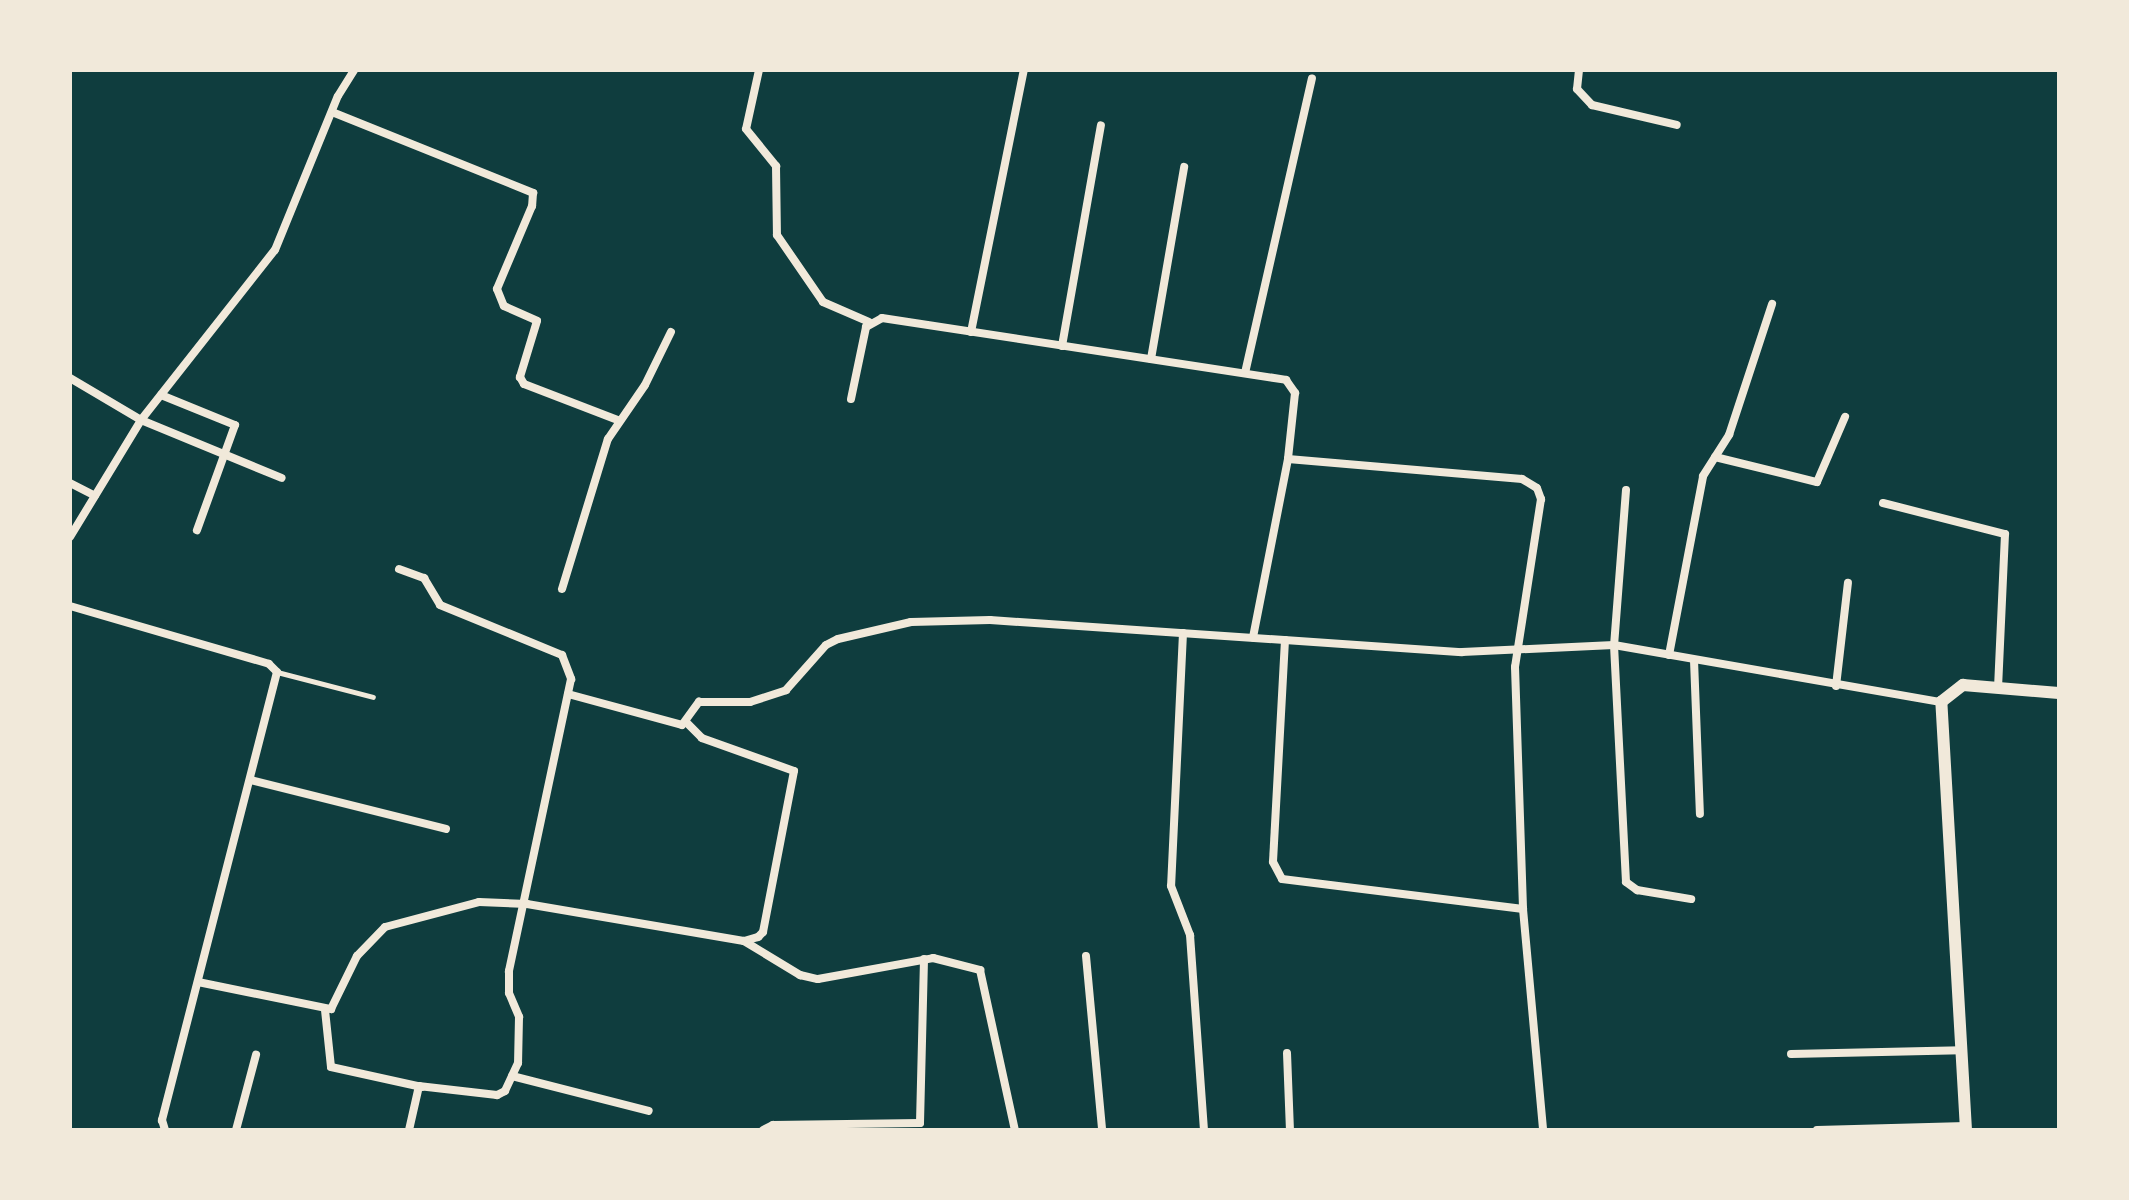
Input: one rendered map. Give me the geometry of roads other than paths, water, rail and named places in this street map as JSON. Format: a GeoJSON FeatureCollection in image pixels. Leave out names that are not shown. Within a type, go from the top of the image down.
{"type":"FeatureCollection","features":[{"type":"Feature","properties":{"kind":"street"},"geometry":{"type":"LineString","coordinates":[[70,537],[141,420],[275,250],[332,112],[354,70]]}},
{"type":"Feature","properties":{"kind":"street"},"geometry":{"type":"LineString","coordinates":[[759,70],[746,129],[776,166],[777,235],[823,302],[869,322],[882,318],[1245,373],[1286,380],[1294,387],[1288,459],[1253,638]]}},
{"type":"Feature","properties":{"kind":"street"},"geometry":{"type":"LineString","coordinates":[[971,332],[1024,70]]}},
{"type":"Feature","properties":{"kind":"street"},"geometry":{"type":"LineString","coordinates":[[1579,70],[1577,89],[1592,105],[1677,125]]}},
{"type":"Feature","properties":{"kind":"street"},"geometry":{"type":"LineString","coordinates":[[1245,373],[1312,79]]}},
{"type":"Feature","properties":{"kind":"street"},"geometry":{"type":"LineString","coordinates":[[332,112],[533,193],[532,206],[497,289],[504,306],[537,321],[520,377],[524,384],[618,420]]}},
{"type":"Feature","properties":{"kind":"street"},"geometry":{"type":"LineString","coordinates":[[1062,346],[1101,125]]}},
{"type":"Feature","properties":{"kind":"street"},"geometry":{"type":"LineString","coordinates":[[1151,359],[1184,167]]}},
{"type":"Feature","properties":{"kind":"street"},"geometry":{"type":"LineString","coordinates":[[1669,655],[1703,476],[1729,435],[1772,304]]}},
{"type":"Feature","properties":{"kind":"street"},"geometry":{"type":"LineString","coordinates":[[851,399],[869,322]]}},
{"type":"Feature","properties":{"kind":"street"},"geometry":{"type":"LineString","coordinates":[[562,589],[608,439],[618,420],[645,385],[671,332]]}},
{"type":"Feature","properties":{"kind":"street"},"geometry":{"type":"LineString","coordinates":[[70,378],[141,420],[282,478]]}},
{"type":"Feature","properties":{"kind":"street"},"geometry":{"type":"LineString","coordinates":[[161,395],[233,423],[197,530]]}},
{"type":"Feature","properties":{"kind":"street"},"geometry":{"type":"LineString","coordinates":[[1715,457],[1817,482],[1845,417]]}},
{"type":"Feature","properties":{"kind":"street"},"geometry":{"type":"LineString","coordinates":[[1288,459],[1529,481],[1541,499],[1515,667],[1523,909],[1543,1130]]}},
{"type":"Feature","properties":{"kind":"street"},"geometry":{"type":"LineString","coordinates":[[70,483],[95,496]]}},
{"type":"Feature","properties":{"kind":"street"},"geometry":{"type":"LineString","coordinates":[[1626,490],[1614,645],[1626,882],[1637,890],[1691,899]]}},
{"type":"Feature","properties":{"kind":"street"},"geometry":{"type":"LineString","coordinates":[[1883,503],[2005,534],[1998,688]]}},
{"type":"Feature","properties":{"kind":"street"},"geometry":{"type":"LineString","coordinates":[[325,1010],[331,1067],[422,1087],[497,1095],[518,1063],[519,1017],[509,993],[509,971],[527,904],[571,669],[562,655],[440,605],[424,578],[399,569]]}},
{"type":"Feature","properties":{"kind":"street"},"geometry":{"type":"LineString","coordinates":[[1836,686],[1848,583]]}},
{"type":"Feature","properties":{"kind":"street"},"geometry":{"type":"LineString","coordinates":[[70,606],[269,664],[277,672],[162,1120],[165,1130]]}},
{"type":"Feature","properties":{"kind":"street"},"geometry":{"type":"LineString","coordinates":[[568,694],[678,725],[687,723],[699,702],[750,702],[786,690],[838,639],[911,622],[990,620],[1519,652],[1614,645],[1941,702],[1963,685],[2059,693]]}},
{"type":"Feature","properties":{"kind":"street"},"geometry":{"type":"LineString","coordinates":[[1183,633],[1171,886],[1190,935],[1204,1130]]}},
{"type":"Feature","properties":{"kind":"street"},"geometry":{"type":"LineString","coordinates":[[1285,640],[1273,862],[1282,879],[1523,909]]}},
{"type":"Feature","properties":{"kind":"street"},"geometry":{"type":"LineString","coordinates":[[1694,660],[1700,814]]}},
{"type":"Feature","properties":{"kind":"street"},"geometry":{"type":"LineString","coordinates":[[1817,1130],[1966,1128],[1941,702]]}},
{"type":"Feature","properties":{"kind":"street"},"geometry":{"type":"LineString","coordinates":[[687,723],[702,738],[794,771],[763,932],[744,941]]}},
{"type":"Feature","properties":{"kind":"street"},"geometry":{"type":"LineString","coordinates":[[251,780],[446,829]]}},
{"type":"Feature","properties":{"kind":"street"},"geometry":{"type":"LineString","coordinates":[[198,982],[325,1010],[334,1005],[357,956],[394,921],[479,902],[527,904],[744,941],[800,975],[818,979],[924,959],[969,964],[986,979],[1015,1130]]}},
{"type":"Feature","properties":{"kind":"street"},"geometry":{"type":"LineString","coordinates":[[1086,956],[1102,1130]]}},
{"type":"Feature","properties":{"kind":"street"},"geometry":{"type":"LineString","coordinates":[[763,1130],[773,1125],[920,1123],[924,959]]}},
{"type":"Feature","properties":{"kind":"street"},"geometry":{"type":"LineString","coordinates":[[1791,1054],[1961,1050]]}},
{"type":"Feature","properties":{"kind":"street"},"geometry":{"type":"LineString","coordinates":[[1287,1053],[1290,1130]]}},
{"type":"Feature","properties":{"kind":"street"},"geometry":{"type":"LineString","coordinates":[[236,1130],[256,1055]]}},
{"type":"Feature","properties":{"kind":"street"},"geometry":{"type":"LineString","coordinates":[[512,1076],[649,1111]]}},
{"type":"Feature","properties":{"kind":"street"},"geometry":{"type":"LineString","coordinates":[[409,1130],[422,1087]]}},
{"type":"Feature","properties":{"kind":"lane"},"geometry":{"type":"LineString","coordinates":[[277,672],[373,697]]}}]}
